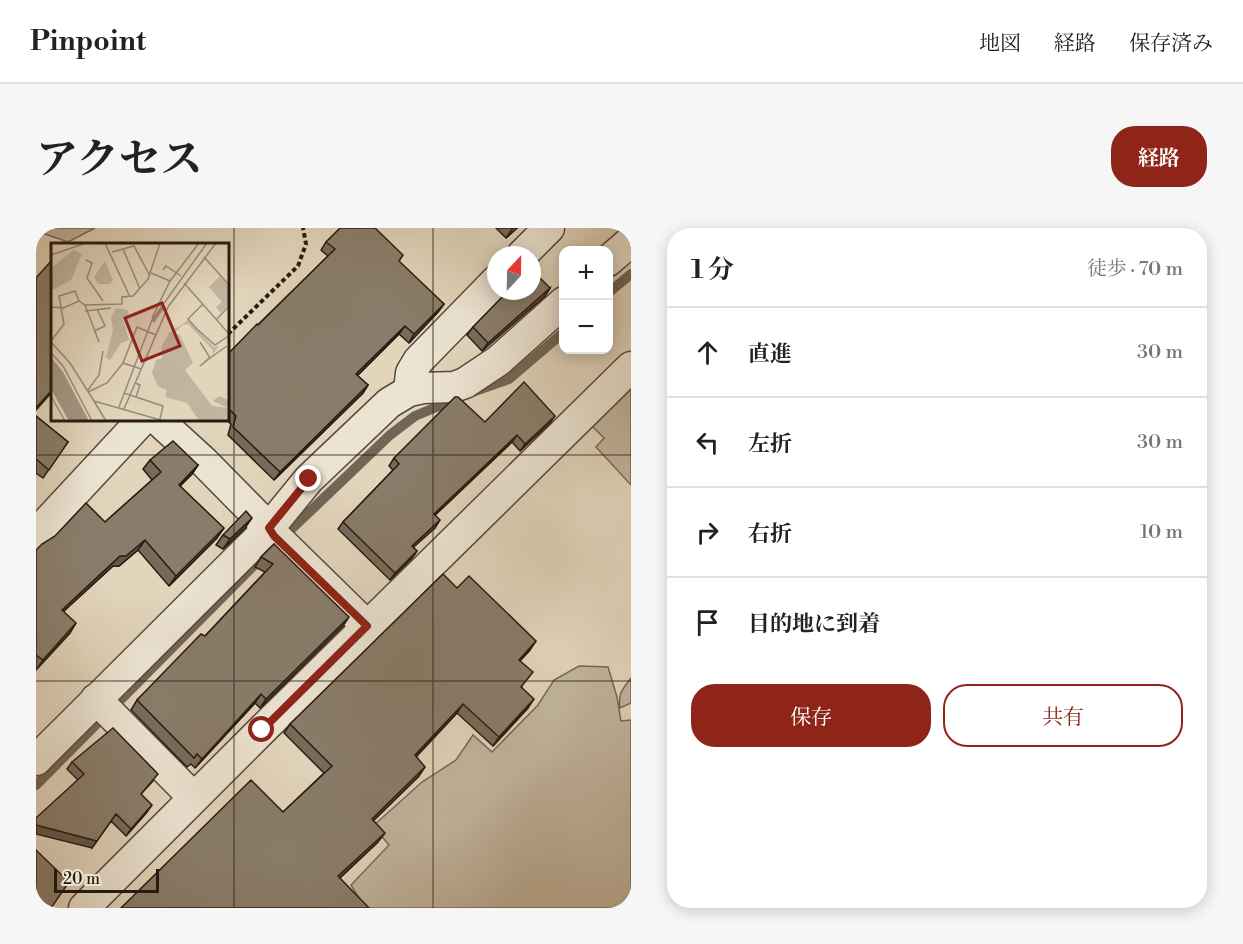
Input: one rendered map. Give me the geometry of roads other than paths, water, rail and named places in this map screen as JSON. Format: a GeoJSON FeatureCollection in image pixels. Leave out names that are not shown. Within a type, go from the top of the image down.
{"type":"FeatureCollection","features":[{"type":"Feature","properties":{"kind":"street"},"geometry":{"type":"LineString","coordinates":[[531,246],[549,228]]}},
{"type":"Feature","properties":{"kind":"street"},"geometry":{"type":"LineString","coordinates":[[613,257],[631,241]]}},
{"type":"Feature","properties":{"kind":"street"},"geometry":{"type":"LineString","coordinates":[[409,391],[411,373],[418,361],[487,291]]}},
{"type":"Feature","properties":{"kind":"street"},"geometry":{"type":"LineString","coordinates":[[36,760],[105,708],[277,538],[309,479],[389,403],[409,391],[454,387],[465,383],[498,361],[559,306]]}},
{"type":"Feature","properties":{"kind":"street"},"geometry":{"type":"LineString","coordinates":[[84,908],[631,367]]}},
{"type":"Feature","properties":{"kind":"street"},"geometry":{"type":"LineString","coordinates":[[36,534],[140,422]]}},
{"type":"Feature","properties":{"kind":"street"},"geometry":{"type":"LineString","coordinates":[[160,422],[204,462],[367,626]]}},
{"type":"Feature","properties":{"kind":"street"},"geometry":{"type":"LineString","coordinates":[[105,708],[194,798]]}},
{"type":"Feature","properties":{"kind":"waterway"},"geometry":{"type":"LineString","coordinates":[[613,289],[631,274]]}},
{"type":"Feature","properties":{"kind":"waterway"},"geometry":{"type":"LineString","coordinates":[[472,392],[509,379],[559,336]]}},
{"type":"Feature","properties":{"kind":"waterway"},"geometry":{"type":"LineString","coordinates":[[282,538],[390,435],[415,416],[458,398]]}},
{"type":"Feature","properties":{"kind":"waterway"},"geometry":{"type":"LineString","coordinates":[[36,785],[270,549]]}}]}
